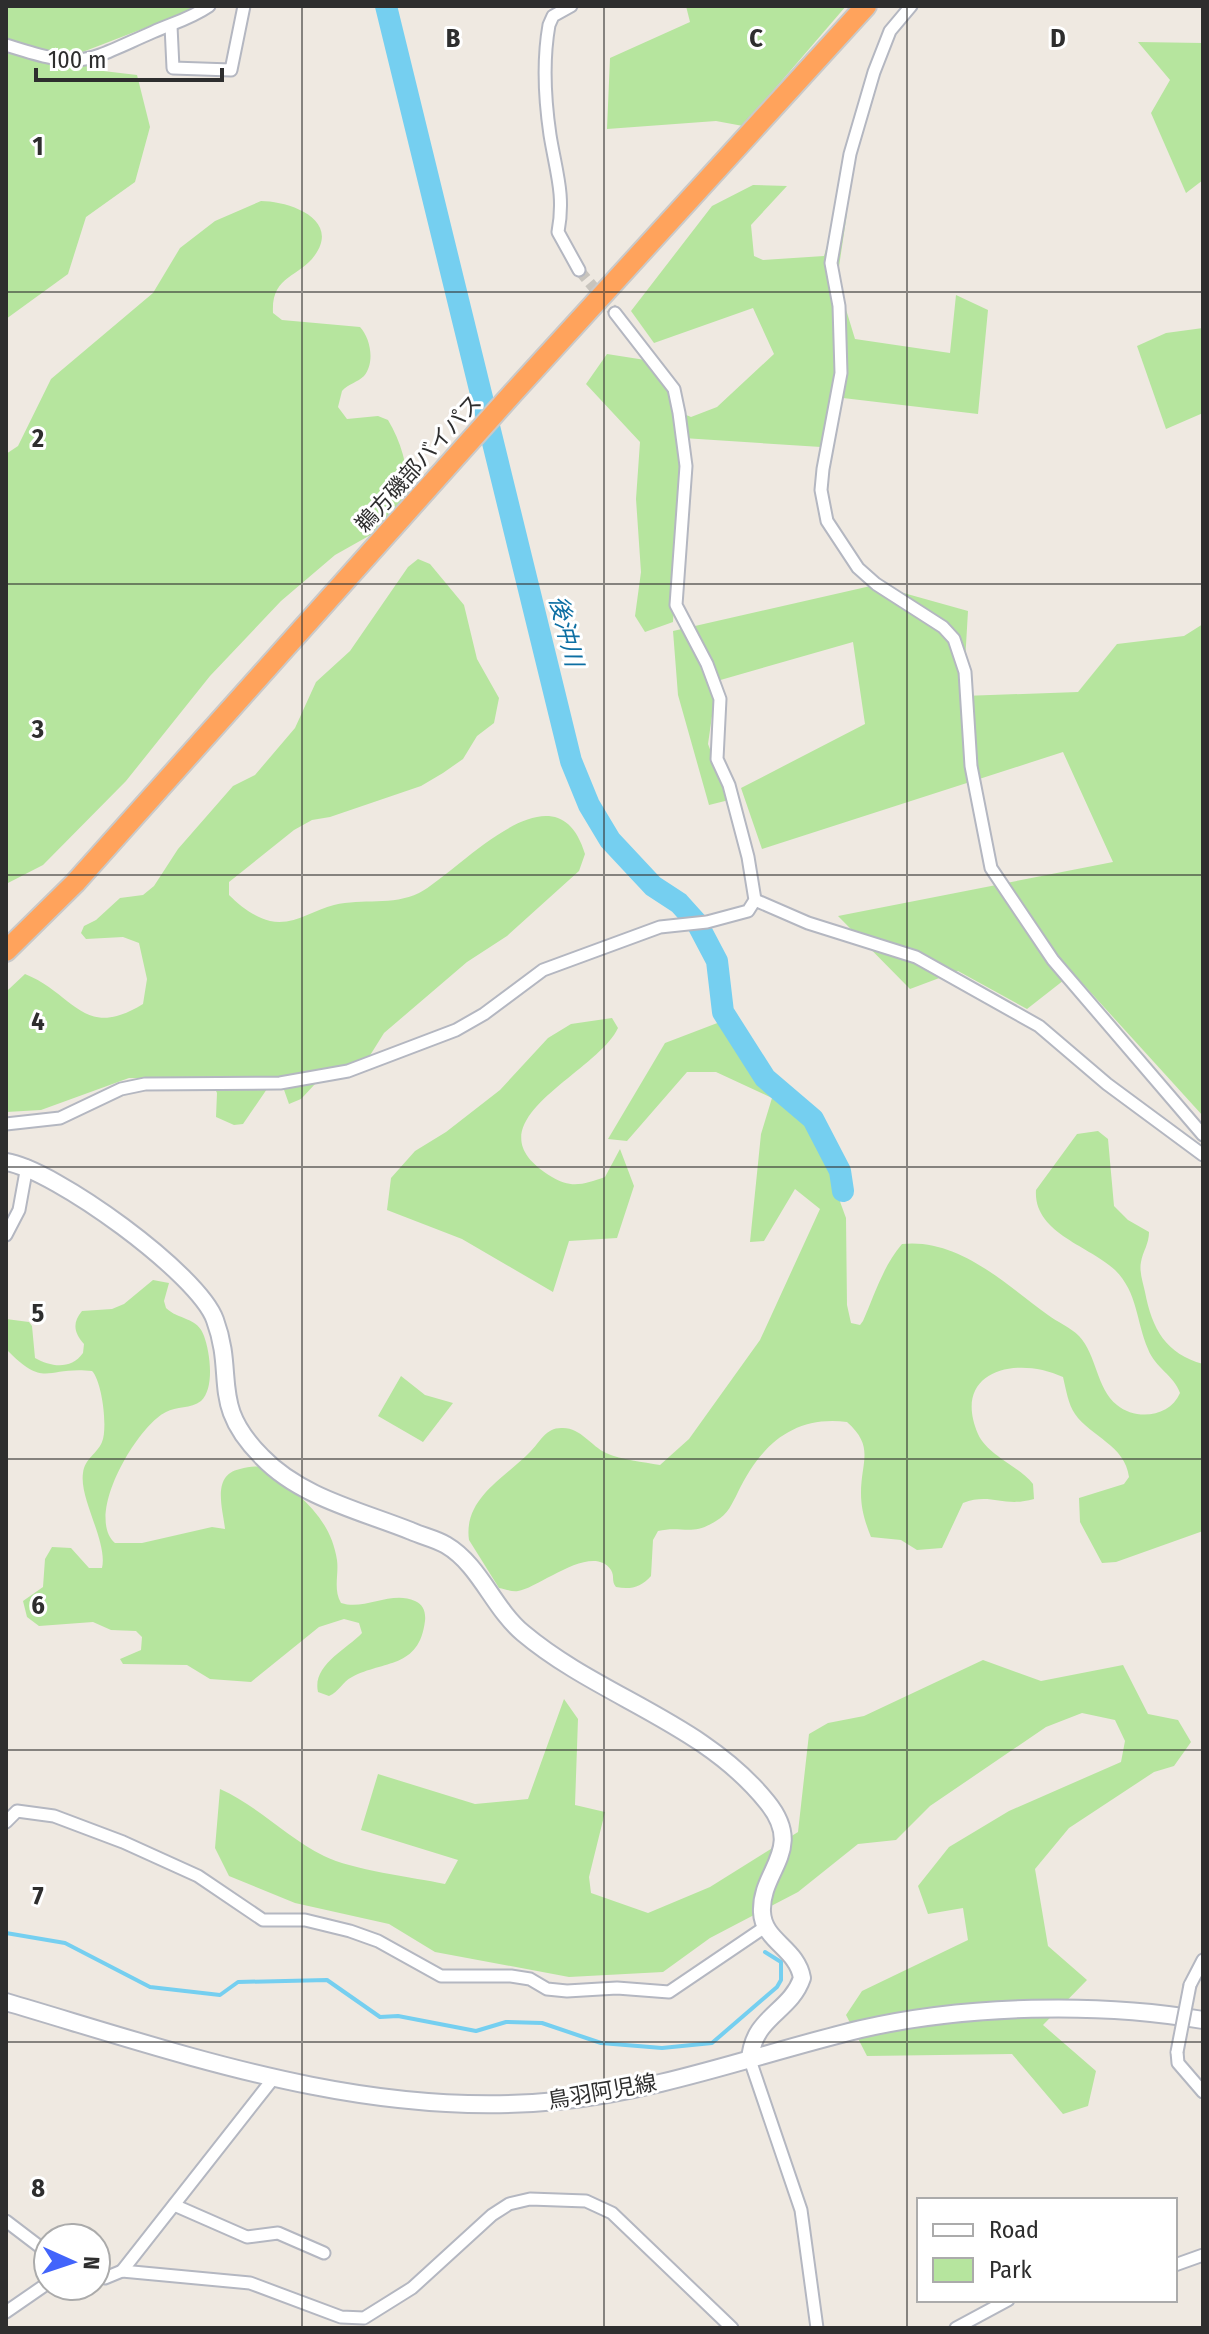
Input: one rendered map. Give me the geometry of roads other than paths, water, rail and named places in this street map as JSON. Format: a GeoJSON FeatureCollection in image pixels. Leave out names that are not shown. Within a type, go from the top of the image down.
{"type":"FeatureCollection","features":[{"type":"Feature","properties":{"kind":"highway","name":"鵜方磯部バイパス"},"geometry":{"type":"LineString","coordinates":[[6,951],[75,883],[512,394],[866,6]]}},
{"type":"Feature","properties":{"kind":"street"},"geometry":{"type":"LineString","coordinates":[[6,45],[49,58],[88,61],[188,21],[209,6]]}},
{"type":"Feature","properties":{"kind":"street"},"geometry":{"type":"LineString","coordinates":[[171,26],[173,68],[231,70],[244,6]]}},
{"type":"Feature","properties":{"kind":"street"},"geometry":{"type":"LineString","coordinates":[[571,6],[553,16],[549,25],[546,107],[564,211],[558,232],[579,270]]}},
{"type":"Feature","properties":{"kind":"street"},"geometry":{"type":"LineString","coordinates":[[911,6],[890,31],[874,72],[850,154],[831,263],[839,306],[841,373],[821,490],[827,521],[858,568],[876,584],[943,627],[954,639],[965,672],[971,766],[991,868],[1053,960],[1203,1135]]}},
{"type":"Feature","properties":{"kind":"street"},"geometry":{"type":"LineString","coordinates":[[6,1124],[60,1118],[121,1089],[145,1084],[280,1083],[348,1071],[456,1030],[484,1014],[543,970],[660,927],[736,917],[748,911],[755,900],[729,785],[717,759],[720,699],[707,664],[676,605],[686,466],[674,389],[615,313]]}},
{"type":"Feature","properties":{"kind":"street"},"geometry":{"type":"LineString","coordinates":[[755,900],[808,923],[916,957],[1039,1026],[1107,1084],[1203,1155]]}},
{"type":"Feature","properties":{"kind":"street"},"geometry":{"type":"LineString","coordinates":[[6,1162],[27,1166],[130,1232],[205,1300],[220,1338],[226,1403],[234,1423],[262,1458],[321,1497],[444,1543],[473,1569],[498,1606],[520,1631],[545,1651],[705,1744],[752,1784],[778,1815],[782,1831],[778,1866],[762,1904],[765,1927],[797,1959],[802,1978],[791,1998],[759,2028],[751,2044],[750,2060],[801,2210],[817,2328]]}},
{"type":"Feature","properties":{"kind":"street"},"geometry":{"type":"LineString","coordinates":[[6,1235],[19,1210],[27,1166]]}},
{"type":"Feature","properties":{"kind":"street"},"geometry":{"type":"LineString","coordinates":[[6,1822],[17,1811],[54,1816],[198,1876],[263,1920],[305,1920],[350,1931],[378,1941],[441,1976],[511,1976],[530,1979],[547,1989],[567,1991],[617,1988],[669,1992],[765,1927]]}},
{"type":"Feature","properties":{"kind":"street"},"geometry":{"type":"LineString","coordinates":[[1203,1960],[1190,1985],[1177,2052],[1178,2063],[1203,2092]]}},
{"type":"Feature","properties":{"kind":"street","name":"鳥羽阿児線"},"geometry":{"type":"LineString","coordinates":[[6,2002],[272,2080],[383,2100],[493,2105],[558,2101],[610,2093],[863,2029],[944,2016],[1023,2010],[1101,2010],[1203,2020]]}},
{"type":"Feature","properties":{"kind":"street"},"geometry":{"type":"LineString","coordinates":[[122,2271],[272,2080]]}},
{"type":"Feature","properties":{"kind":"street"},"geometry":{"type":"LineString","coordinates":[[112,2275],[122,2271],[250,2283],[341,2317],[364,2318],[412,2288],[492,2215],[509,2204],[530,2199],[586,2201],[612,2213],[732,2328]]}},
{"type":"Feature","properties":{"kind":"street"},"geometry":{"type":"LineString","coordinates":[[174,2205],[247,2237],[278,2233],[324,2253]]}},
{"type":"Feature","properties":{"kind":"street"},"geometry":{"type":"LineString","coordinates":[[6,2221],[32,2241]]}},
{"type":"Feature","properties":{"kind":"street"},"geometry":{"type":"LineString","coordinates":[[1177,2264],[1203,2255]]}},
{"type":"Feature","properties":{"kind":"street"},"geometry":{"type":"LineString","coordinates":[[6,2312],[32,2294]]}},
{"type":"Feature","properties":{"kind":"street"},"geometry":{"type":"LineString","coordinates":[[956,2328],[1004,2302]]}},
{"type":"Feature","properties":{"kind":"waterway","name":"後沖川"},"geometry":{"type":"LineString","coordinates":[[386,6],[571,761],[589,805],[610,840],[653,886],[679,903],[697,923],[717,961],[723,1012],[765,1078],[813,1119],[840,1171],[843,1191]]}},
{"type":"Feature","properties":{"kind":"waterway"},"geometry":{"type":"LineString","coordinates":[[6,1933],[65,1943],[150,1987],[220,1995],[238,1982],[327,1980],[380,2017],[398,2016],[476,2031],[506,2022],[542,2023],[601,2043],[662,2048],[712,2043],[777,1987],[781,1980],[781,1962],[765,1952]]}},
{"type":"Feature","properties":{"kind":"tunnel"},"geometry":{"type":"LineString","coordinates":[[579,270],[615,313]]}}]}
